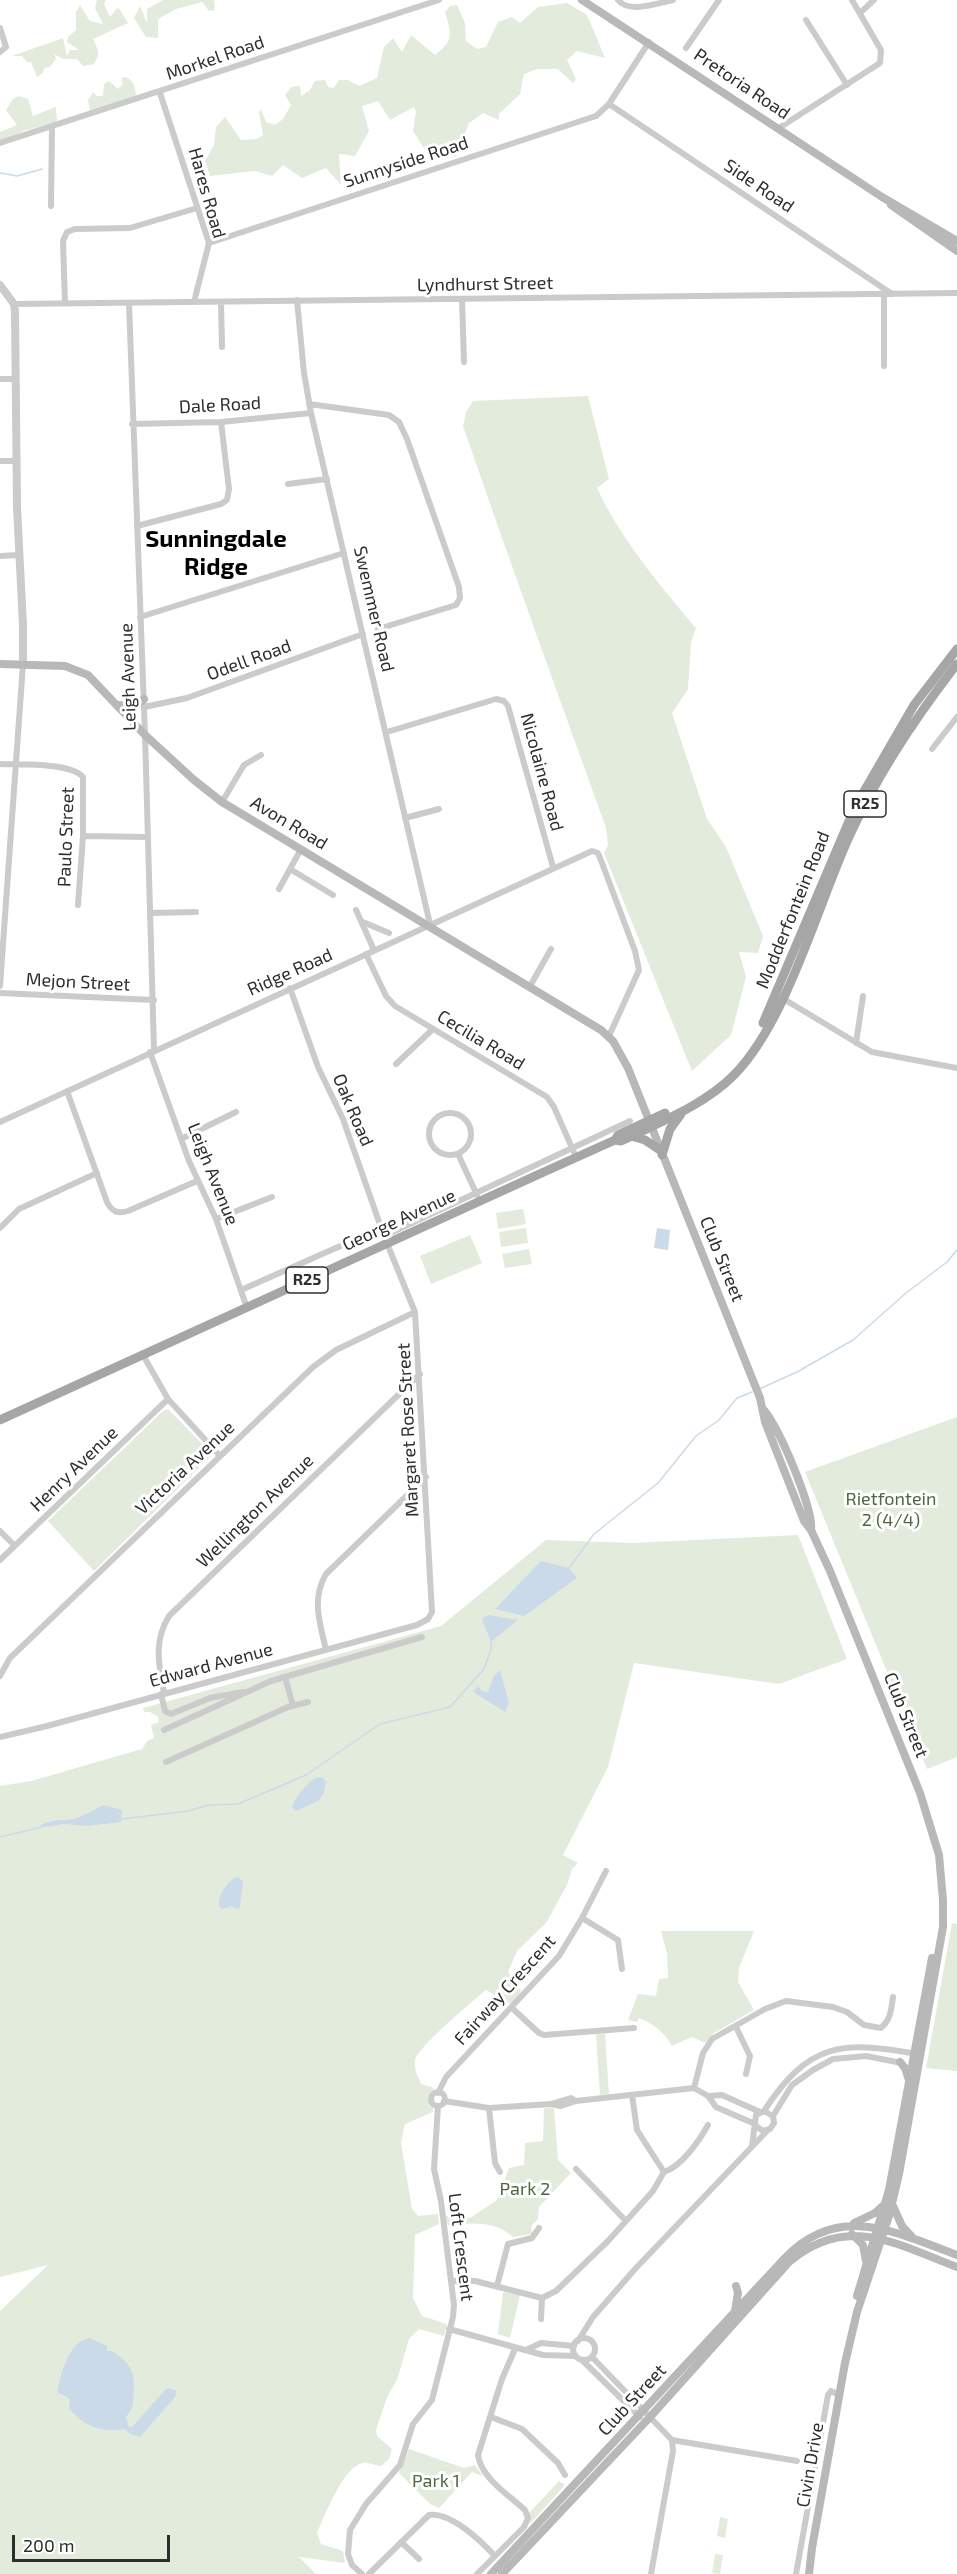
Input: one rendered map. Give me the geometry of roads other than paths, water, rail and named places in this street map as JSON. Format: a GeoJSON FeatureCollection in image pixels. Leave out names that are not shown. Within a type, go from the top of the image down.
{"type":"FeatureCollection","features":[{"type":"Feature","properties":{"kind":"main road","name":"Pretoria Road"},"geometry":{"type":"LineString","coordinates":[[582,0],[882,197],[957,241]]}},
{"type":"Feature","properties":{"kind":"main road","name":"Pretoria Road"},"geometry":{"type":"LineString","coordinates":[[882,197],[904,216],[957,251]]}},
{"type":"Feature","properties":{"kind":"main road","name":"Modderfontein Road"},"geometry":{"type":"LineString","coordinates":[[650,1124],[685,1110],[718,1090],[736,1073],[764,1034],[841,836],[855,807],[914,705],[957,649]]}},
{"type":"Feature","properties":{"kind":"main road","name":"Modderfontein Road"},"geometry":{"type":"LineString","coordinates":[[650,1124],[715,1086],[732,1070],[759,1031],[779,997],[862,810],[910,727],[957,663]]}},
{"type":"Feature","properties":{"kind":"main road","name":"Avon Road"},"geometry":{"type":"LineString","coordinates":[[0,664],[65,666],[91,677],[146,735],[194,780],[222,802],[428,924]]}},
{"type":"Feature","properties":{"kind":"main road"},"geometry":{"type":"LineString","coordinates":[[118,705],[136,706],[144,703]]}},
{"type":"Feature","properties":{"kind":"main road"},"geometry":{"type":"LineString","coordinates":[[428,924],[609,1036],[625,1062],[650,1124]]}},
{"type":"Feature","properties":{"kind":"main road"},"geometry":{"type":"LineString","coordinates":[[630,1136],[645,1140],[661,1152],[670,1129],[685,1110]]}},
{"type":"Feature","properties":{"kind":"main road","name":"George Avenue"},"geometry":{"type":"LineString","coordinates":[[0,1420],[247,1308],[386,1240],[574,1153],[615,1140],[621,1141],[650,1124]]}},
{"type":"Feature","properties":{"kind":"main road","name":"George Avenue"},"geometry":{"type":"LineString","coordinates":[[615,1140],[618,1135],[650,1124]]}},
{"type":"Feature","properties":{"kind":"main road","name":"Club Street"},"geometry":{"type":"LineString","coordinates":[[650,1124],[763,1410],[777,1430],[790,1461],[811,1518],[811,1530],[920,1793],[934,1833],[942,1878],[942,1920],[889,2204],[880,2233]]}},
{"type":"Feature","properties":{"kind":"main road"},"geometry":{"type":"LineString","coordinates":[[900,2062],[909,2080]]}},
{"type":"Feature","properties":{"kind":"main road","name":"Club Street"},"geometry":{"type":"LineString","coordinates":[[889,2204],[909,2080],[916,2065]]}},
{"type":"Feature","properties":{"kind":"main road"},"geometry":{"type":"LineString","coordinates":[[799,2250],[850,2230],[889,2204],[913,2239]]}},
{"type":"Feature","properties":{"kind":"main road"},"geometry":{"type":"LineString","coordinates":[[850,2230],[913,2239],[957,2255]]}},
{"type":"Feature","properties":{"kind":"main road"},"geometry":{"type":"LineString","coordinates":[[850,2230],[863,2245],[867,2265]]}},
{"type":"Feature","properties":{"kind":"main road"},"geometry":{"type":"LineString","coordinates":[[880,2233],[900,2245],[957,2267]]}},
{"type":"Feature","properties":{"kind":"main road","name":"Civin Drive"},"geometry":{"type":"LineString","coordinates":[[809,2574],[845,2363],[857,2312],[877,2255],[880,2233]]}},
{"type":"Feature","properties":{"kind":"main road","name":"Civin Drive"},"geometry":{"type":"LineString","coordinates":[[845,2363],[851,2317],[867,2265],[880,2233]]}},
{"type":"Feature","properties":{"kind":"main road"},"geometry":{"type":"LineString","coordinates":[[877,2255],[888,2247],[900,2245]]}},
{"type":"Feature","properties":{"kind":"main road","name":"Club Street"},"geometry":{"type":"LineString","coordinates":[[491,2574],[645,2416],[735,2312],[799,2250]]}},
{"type":"Feature","properties":{"kind":"main road","name":"Club Street"},"geometry":{"type":"LineString","coordinates":[[502,2574],[799,2250]]}},
{"type":"Feature","properties":{"kind":"main road"},"geometry":{"type":"LineString","coordinates":[[735,2312],[738,2294],[736,2286]]}},
{"type":"Feature","properties":{"kind":"street","name":"Morkel Road"},"geometry":{"type":"LineString","coordinates":[[0,143],[160,93],[439,0]]}},
{"type":"Feature","properties":{"kind":"street"},"geometry":{"type":"LineString","coordinates":[[618,0],[624,6],[631,7],[673,0]]}},
{"type":"Feature","properties":{"kind":"street"},"geometry":{"type":"LineString","coordinates":[[686,48],[719,0]]}},
{"type":"Feature","properties":{"kind":"street"},"geometry":{"type":"LineString","coordinates":[[779,128],[877,66],[882,59],[881,50],[852,0]]}},
{"type":"Feature","properties":{"kind":"street"},"geometry":{"type":"LineString","coordinates":[[860,13],[870,2]]}},
{"type":"Feature","properties":{"kind":"street"},"geometry":{"type":"LineString","coordinates":[[806,20],[847,85]]}},
{"type":"Feature","properties":{"kind":"street"},"geometry":{"type":"LineString","coordinates":[[0,28],[6,47],[0,52]]}},
{"type":"Feature","properties":{"kind":"street"},"geometry":{"type":"LineString","coordinates":[[609,104],[649,42]]}},
{"type":"Feature","properties":{"kind":"street","name":"Hares Road"},"geometry":{"type":"LineString","coordinates":[[160,93],[209,243],[194,302]]}},
{"type":"Feature","properties":{"kind":"street","name":"Sunnyside Road"},"geometry":{"type":"LineString","coordinates":[[209,243],[596,116],[609,104]]}},
{"type":"Feature","properties":{"kind":"street","name":"Side Road"},"geometry":{"type":"LineString","coordinates":[[609,104],[892,294]]}},
{"type":"Feature","properties":{"kind":"street"},"geometry":{"type":"LineString","coordinates":[[51,206],[52,127]]}},
{"type":"Feature","properties":{"kind":"street"},"geometry":{"type":"LineString","coordinates":[[65,303],[63,241],[67,232],[130,228],[197,208]]}},
{"type":"Feature","properties":{"kind":"street"},"geometry":{"type":"LineString","coordinates":[[0,285],[14,304],[16,461],[23,625],[23,664],[0,986]]}},
{"type":"Feature","properties":{"kind":"street","name":"Lyndhurst Street"},"geometry":{"type":"LineString","coordinates":[[14,304],[957,293]]}},
{"type":"Feature","properties":{"kind":"street"},"geometry":{"type":"LineString","coordinates":[[884,294],[884,366]]}},
{"type":"Feature","properties":{"kind":"street"},"geometry":{"type":"LineString","coordinates":[[462,299],[464,362]]}},
{"type":"Feature","properties":{"kind":"street","name":"Swemmer Road"},"geometry":{"type":"LineString","coordinates":[[297,300],[309,404],[387,732],[428,924]]}},
{"type":"Feature","properties":{"kind":"street"},"geometry":{"type":"LineString","coordinates":[[221,302],[222,347]]}},
{"type":"Feature","properties":{"kind":"street","name":"Leigh Avenue"},"geometry":{"type":"LineString","coordinates":[[129,303],[146,735],[154,1000],[152,1051],[181,1139],[197,1181],[216,1219],[247,1308]]}},
{"type":"Feature","properties":{"kind":"street"},"geometry":{"type":"LineString","coordinates":[[0,379],[15,379]]}},
{"type":"Feature","properties":{"kind":"street"},"geometry":{"type":"LineString","coordinates":[[309,404],[385,413],[399,422],[411,449],[459,587],[460,598],[456,605],[378,629]]}},
{"type":"Feature","properties":{"kind":"street","name":"Dale Road"},"geometry":{"type":"LineString","coordinates":[[132,424],[220,422],[311,413]]}},
{"type":"Feature","properties":{"kind":"street"},"geometry":{"type":"LineString","coordinates":[[137,526],[221,504],[227,500],[230,489],[220,422]]}},
{"type":"Feature","properties":{"kind":"street"},"geometry":{"type":"LineString","coordinates":[[0,461],[16,461]]}},
{"type":"Feature","properties":{"kind":"street"},"geometry":{"type":"LineString","coordinates":[[288,484],[327,479]]}},
{"type":"Feature","properties":{"kind":"street"},"geometry":{"type":"LineString","coordinates":[[140,618],[344,553]]}},
{"type":"Feature","properties":{"kind":"street"},"geometry":{"type":"LineString","coordinates":[[0,556],[19,555]]}},
{"type":"Feature","properties":{"kind":"street","name":"Odell Road"},"geometry":{"type":"LineString","coordinates":[[144,703],[187,698],[363,634]]}},
{"type":"Feature","properties":{"kind":"street","name":"Nicolaine Road"},"geometry":{"type":"LineString","coordinates":[[387,732],[496,699],[504,701],[508,706],[554,867]]}},
{"type":"Feature","properties":{"kind":"street"},"geometry":{"type":"LineString","coordinates":[[932,749],[957,717]]}},
{"type":"Feature","properties":{"kind":"street"},"geometry":{"type":"LineString","coordinates":[[222,802],[244,765],[261,755]]}},
{"type":"Feature","properties":{"kind":"street"},"geometry":{"type":"LineString","coordinates":[[0,764],[15,765]]}},
{"type":"Feature","properties":{"kind":"street","name":"Paulo Street"},"geometry":{"type":"LineString","coordinates":[[15,765],[68,768],[79,772],[84,783],[78,905]]}},
{"type":"Feature","properties":{"kind":"street"},"geometry":{"type":"LineString","coordinates":[[405,818],[439,809]]}},
{"type":"Feature","properties":{"kind":"street"},"geometry":{"type":"LineString","coordinates":[[83,836],[148,837]]}},
{"type":"Feature","properties":{"kind":"street"},"geometry":{"type":"LineString","coordinates":[[279,889],[301,849]]}},
{"type":"Feature","properties":{"kind":"street","name":"Ridge Road"},"geometry":{"type":"LineString","coordinates":[[0,1122],[428,924],[594,851],[602,863],[635,951],[639,970],[609,1036]]}},
{"type":"Feature","properties":{"kind":"street"},"geometry":{"type":"LineString","coordinates":[[0,864],[9,865]]}},
{"type":"Feature","properties":{"kind":"street"},"geometry":{"type":"LineString","coordinates":[[290,869],[333,895]]}},
{"type":"Feature","properties":{"kind":"street"},"geometry":{"type":"LineString","coordinates":[[356,910],[374,950]]}},
{"type":"Feature","properties":{"kind":"street"},"geometry":{"type":"LineString","coordinates":[[150,913],[196,912]]}},
{"type":"Feature","properties":{"kind":"street"},"geometry":{"type":"LineString","coordinates":[[363,922],[389,933]]}},
{"type":"Feature","properties":{"kind":"street"},"geometry":{"type":"LineString","coordinates":[[529,987],[551,949]]}},
{"type":"Feature","properties":{"kind":"street","name":"Cecilia Road"},"geometry":{"type":"LineString","coordinates":[[366,954],[389,1001],[547,1097],[554,1107],[574,1153]]}},
{"type":"Feature","properties":{"kind":"street","name":"Oak Road"},"geometry":{"type":"LineString","coordinates":[[290,988],[318,1067],[343,1119],[386,1240]]}},
{"type":"Feature","properties":{"kind":"street","name":"Mejon Street"},"geometry":{"type":"LineString","coordinates":[[0,993],[154,1000]]}},
{"type":"Feature","properties":{"kind":"street"},"geometry":{"type":"LineString","coordinates":[[856,1043],[863,996]]}},
{"type":"Feature","properties":{"kind":"street"},"geometry":{"type":"LineString","coordinates":[[779,997],[856,1043],[882,1054],[957,1068]]}},
{"type":"Feature","properties":{"kind":"street"},"geometry":{"type":"LineString","coordinates":[[396,1064],[433,1029]]}},
{"type":"Feature","properties":{"kind":"street"},"geometry":{"type":"LineString","coordinates":[[67,1091],[109,1206],[120,1213],[197,1181]]}},
{"type":"Feature","properties":{"kind":"street"},"geometry":{"type":"LineString","coordinates":[[181,1139],[236,1112]]}},
{"type":"Feature","properties":{"kind":"street"},"geometry":{"type":"LineString","coordinates":[[444,1113],[459,1114],[469,1124],[471,1138],[464,1150],[458,1154],[444,1155],[438,1152],[430,1141],[430,1127],[438,1116],[444,1113]]}},
{"type":"Feature","properties":{"kind":"street","name":"George Avenue"},"geometry":{"type":"LineString","coordinates":[[574,1153],[630,1121]]}},
{"type":"Feature","properties":{"kind":"street"},"geometry":{"type":"LineString","coordinates":[[458,1154],[478,1197]]}},
{"type":"Feature","properties":{"kind":"street"},"geometry":{"type":"LineString","coordinates":[[0,1228],[19,1209],[97,1173]]}},
{"type":"Feature","properties":{"kind":"street"},"geometry":{"type":"LineString","coordinates":[[216,1219],[272,1197]]}},
{"type":"Feature","properties":{"kind":"street","name":"George Avenue"},"geometry":{"type":"LineString","coordinates":[[241,1290],[381,1228]]}},
{"type":"Feature","properties":{"kind":"street","name":"Margaret Rose Street"},"geometry":{"type":"LineString","coordinates":[[386,1240],[416,1312],[433,1608],[428,1619]]}},
{"type":"Feature","properties":{"kind":"street","name":"Victoria Avenue"},"geometry":{"type":"LineString","coordinates":[[0,1676],[10,1658],[328,1355],[416,1312]]}},
{"type":"Feature","properties":{"kind":"street"},"geometry":{"type":"LineString","coordinates":[[143,1355],[168,1399],[220,1456]]}},
{"type":"Feature","properties":{"kind":"street","name":"Wellington Avenue"},"geometry":{"type":"LineString","coordinates":[[163,1693],[157,1653],[159,1639],[169,1616],[420,1374]]}},
{"type":"Feature","properties":{"kind":"street","name":"Henry Avenue"},"geometry":{"type":"LineString","coordinates":[[0,1560],[168,1399]]}},
{"type":"Feature","properties":{"kind":"street"},"geometry":{"type":"LineString","coordinates":[[326,1650],[316,1605],[326,1574],[426,1476]]}},
{"type":"Feature","properties":{"kind":"street"},"geometry":{"type":"LineString","coordinates":[[0,1531],[15,1546]]}},
{"type":"Feature","properties":{"kind":"street","name":"Edward Avenue"},"geometry":{"type":"LineString","coordinates":[[1,1736],[326,1650],[417,1625],[428,1619]]}},
{"type":"Feature","properties":{"kind":"street"},"geometry":{"type":"LineString","coordinates":[[164,1730],[246,1692],[285,1677],[422,1637]]}},
{"type":"Feature","properties":{"kind":"street"},"geometry":{"type":"LineString","coordinates":[[285,1677],[293,1706]]}},
{"type":"Feature","properties":{"kind":"street"},"geometry":{"type":"LineString","coordinates":[[163,1693],[165,1711],[171,1714],[216,1697],[246,1692]]}},
{"type":"Feature","properties":{"kind":"street"},"geometry":{"type":"LineString","coordinates":[[216,1697],[216,1706]]}},
{"type":"Feature","properties":{"kind":"street"},"geometry":{"type":"LineString","coordinates":[[166,1762],[293,1706],[308,1702]]}},
{"type":"Feature","properties":{"kind":"street"},"geometry":{"type":"LineString","coordinates":[[0,1726],[1,1736]]}},
{"type":"Feature","properties":{"kind":"street","name":"Fairway Crescent"},"geometry":{"type":"LineString","coordinates":[[438,2093],[446,2077],[559,1956],[606,1871]]}},
{"type":"Feature","properties":{"kind":"street"},"geometry":{"type":"LineString","coordinates":[[582,1918],[618,1940],[622,1969]]}},
{"type":"Feature","properties":{"kind":"street"},"geometry":{"type":"LineString","coordinates":[[694,2088],[707,2044],[719,2034],[765,2009],[786,2001],[832,2007],[847,2012],[864,2025],[881,2028],[888,2021],[891,2013],[892,1997]]}},
{"type":"Feature","properties":{"kind":"street"},"geometry":{"type":"LineString","coordinates":[[512,2008],[544,2035],[634,2028]]}},
{"type":"Feature","properties":{"kind":"street"},"geometry":{"type":"LineString","coordinates":[[735,2027],[750,2056],[746,2074]]}},
{"type":"Feature","properties":{"kind":"street"},"geometry":{"type":"LineString","coordinates":[[752,2147],[756,2115],[762,2111],[786,2079],[827,2052],[853,2046],[917,2054]]}},
{"type":"Feature","properties":{"kind":"street"},"geometry":{"type":"LineString","coordinates":[[651,2574],[673,2451],[672,2440],[660,2427],[579,2358],[576,2343],[606,2301],[614,2296],[682,2224],[688,2214],[773,2127],[773,2116],[792,2085],[833,2059],[866,2056],[916,2065]]}},
{"type":"Feature","properties":{"kind":"street"},"geometry":{"type":"LineString","coordinates":[[444,2100],[489,2108],[552,2104],[571,2098],[576,2101],[694,2088],[708,2096],[716,2107],[767,2131]]}},
{"type":"Feature","properties":{"kind":"street"},"geometry":{"type":"LineString","coordinates":[[438,2093],[444,2096],[444,2100],[438,2106],[432,2103],[431,2099],[438,2093]]}},
{"type":"Feature","properties":{"kind":"street"},"geometry":{"type":"LineString","coordinates":[[632,2095],[637,2130],[664,2172]]}},
{"type":"Feature","properties":{"kind":"street"},"geometry":{"type":"LineString","coordinates":[[708,2096],[722,2095],[773,2116]]}},
{"type":"Feature","properties":{"kind":"street"},"geometry":{"type":"LineString","coordinates":[[739,2116],[744,2105]]}},
{"type":"Feature","properties":{"kind":"street","name":"Loft Crescent"},"geometry":{"type":"LineString","coordinates":[[362,2574],[352,2565],[348,2554],[350,2530],[366,2504],[400,2464],[413,2424],[432,2400],[439,2379],[454,2305],[441,2201],[434,2169],[438,2106]]}},
{"type":"Feature","properties":{"kind":"street"},"geometry":{"type":"LineString","coordinates":[[489,2108],[495,2163],[500,2172]]}},
{"type":"Feature","properties":{"kind":"street"},"geometry":{"type":"LineString","coordinates":[[451,2280],[468,2280],[542,2298],[556,2291],[608,2241],[653,2191],[664,2172],[674,2167],[700,2139],[708,2125]]}},
{"type":"Feature","properties":{"kind":"street"},"geometry":{"type":"LineString","coordinates":[[576,2169],[626,2221]]}},
{"type":"Feature","properties":{"kind":"street"},"geometry":{"type":"LineString","coordinates":[[497,2286],[508,2244],[532,2238],[539,2228]]}},
{"type":"Feature","properties":{"kind":"street"},"geometry":{"type":"LineString","coordinates":[[541,2319],[542,2298]]}},
{"type":"Feature","properties":{"kind":"street"},"geometry":{"type":"LineString","coordinates":[[591,2322],[595,2351],[592,2357]]}},
{"type":"Feature","properties":{"kind":"street"},"geometry":{"type":"LineString","coordinates":[[449,2330],[495,2341],[515,2349],[528,2349],[541,2343],[557,2345],[588,2339],[593,2344]]}},
{"type":"Feature","properties":{"kind":"street"},"geometry":{"type":"LineString","coordinates":[[556,2355],[557,2345]]}},
{"type":"Feature","properties":{"kind":"street"},"geometry":{"type":"LineString","coordinates":[[477,2574],[524,2527],[528,2517],[525,2510],[486,2474],[479,2463],[480,2446],[502,2379],[515,2349]]}},
{"type":"Feature","properties":{"kind":"street"},"geometry":{"type":"LineString","coordinates":[[528,2349],[535,2353],[579,2358],[592,2357]]}},
{"type":"Feature","properties":{"kind":"street"},"geometry":{"type":"LineString","coordinates":[[592,2357],[645,2416]]}},
{"type":"Feature","properties":{"kind":"street"},"geometry":{"type":"LineString","coordinates":[[796,2574],[828,2395],[831,2391],[839,2395]]}},
{"type":"Feature","properties":{"kind":"street"},"geometry":{"type":"LineString","coordinates":[[491,2417],[522,2428],[558,2463],[565,2475]]}},
{"type":"Feature","properties":{"kind":"street"},"geometry":{"type":"LineString","coordinates":[[672,2440],[797,2461]]}},
{"type":"Feature","properties":{"kind":"street"},"geometry":{"type":"LineString","coordinates":[[369,2574],[424,2518],[434,2514],[472,2533],[495,2556]]}},
{"type":"Feature","properties":{"kind":"street"},"geometry":{"type":"LineString","coordinates":[[401,2542],[419,2559]]}},
{"type":"Feature","properties":{"kind":"water"},"geometry":{"type":"Polygon","coordinates":[[[657,1228],[670,1230],[668,1250],[654,1248],[657,1228]]]}},
{"type":"Feature","properties":{"kind":"water"},"geometry":{"type":"Polygon","coordinates":[[[541,1561],[569,1568],[577,1578],[524,1616],[495,1609],[541,1561]]]}},
{"type":"Feature","properties":{"kind":"water"},"geometry":{"type":"Polygon","coordinates":[[[488,1615],[518,1620],[491,1642],[482,1619],[488,1615]]]}},
{"type":"Feature","properties":{"kind":"water"},"geometry":{"type":"Polygon","coordinates":[[[500,1670],[509,1703],[505,1712],[473,1692],[478,1686],[482,1691],[488,1692],[494,1676],[500,1670]]]}},
{"type":"Feature","properties":{"kind":"water"},"geometry":{"type":"Polygon","coordinates":[[[317,1777],[323,1778],[326,1782],[324,1793],[318,1801],[296,1811],[292,1807],[296,1799],[317,1777]]]}},
{"type":"Feature","properties":{"kind":"water"},"geometry":{"type":"Polygon","coordinates":[[[103,1805],[122,1810],[121,1822],[87,1826],[64,1824],[38,1828],[49,1822],[77,1818],[103,1805]]]}},
{"type":"Feature","properties":{"kind":"water"},"geometry":{"type":"Polygon","coordinates":[[[237,1877],[243,1881],[240,1907],[237,1909],[232,1906],[222,1909],[219,1902],[222,1893],[227,1885],[237,1877]]]}},
{"type":"Feature","properties":{"kind":"water"},"geometry":{"type":"Polygon","coordinates":[[[89,2338],[107,2346],[107,2351],[112,2351],[130,2367],[134,2384],[133,2405],[126,2417],[129,2427],[132,2427],[167,2388],[176,2390],[175,2397],[140,2437],[130,2434],[125,2429],[101,2429],[87,2424],[69,2408],[70,2399],[57,2392],[71,2352],[82,2340],[89,2338]]]}},
{"type":"Feature","properties":{"kind":"waterway"},"geometry":{"type":"LineString","coordinates":[[0,173],[17,176],[42,169]]}},
{"type":"Feature","properties":{"kind":"waterway"},"geometry":{"type":"LineString","coordinates":[[759,1389],[797,1372],[853,1340],[906,1293],[947,1262],[957,1250]]}},
{"type":"Feature","properties":{"kind":"waterway"},"geometry":{"type":"LineString","coordinates":[[569,1568],[594,1534],[658,1483],[696,1436],[719,1420],[737,1398],[752,1392]]}},
{"type":"Feature","properties":{"kind":"waterway"},"geometry":{"type":"LineString","coordinates":[[122,1819],[188,1811],[209,1805],[238,1804],[306,1775],[380,1724],[450,1707],[484,1669],[491,1650],[491,1642]]}},
{"type":"Feature","properties":{"kind":"waterway"},"geometry":{"type":"LineString","coordinates":[[0,1837],[38,1828]]}},
{"type":"Feature","properties":{"kind":"district","name":"Sunningdale Ridge"},"geometry":{"type":"Point","coordinates":[216,553]}},
{"type":"Feature","properties":{"kind":"park label","name":"Rietfontein 2 (4/4)"},"geometry":{"type":"Point","coordinates":[891,1509]}},
{"type":"Feature","properties":{"kind":"park label","name":"Park 2"},"geometry":{"type":"Point","coordinates":[525,2189]}},
{"type":"Feature","properties":{"kind":"park label","name":"Park 1"},"geometry":{"type":"Point","coordinates":[436,2481]}}]}
